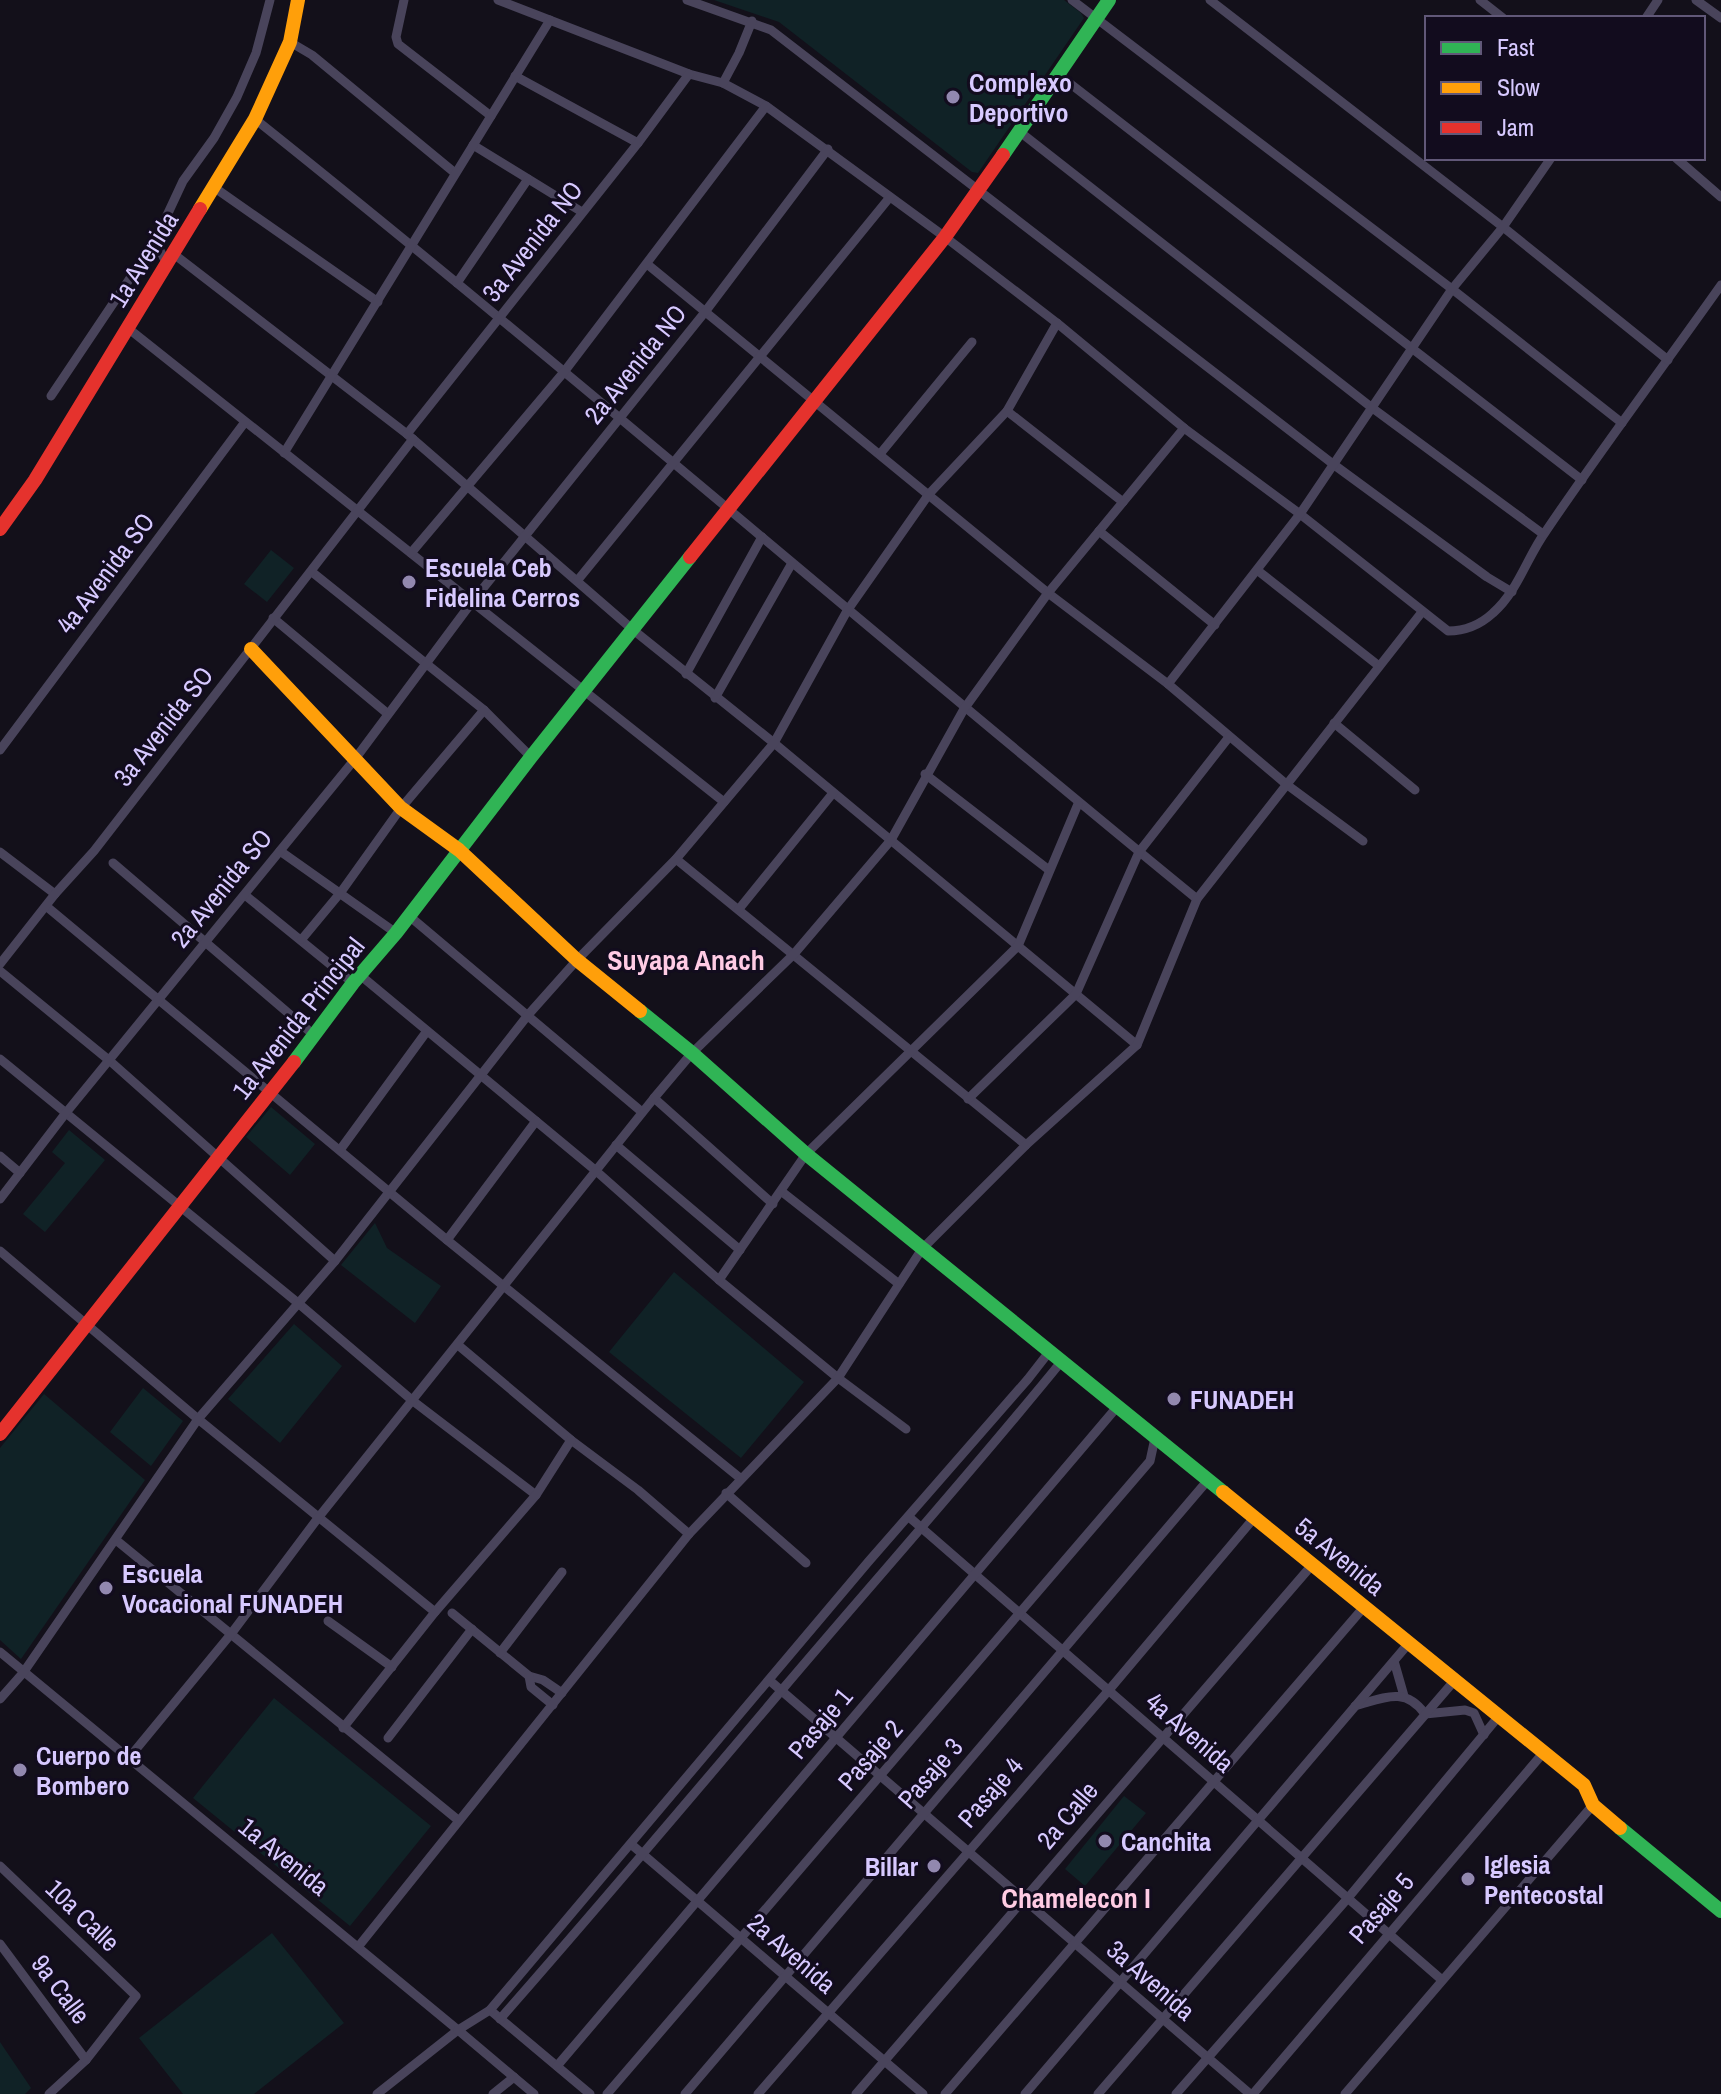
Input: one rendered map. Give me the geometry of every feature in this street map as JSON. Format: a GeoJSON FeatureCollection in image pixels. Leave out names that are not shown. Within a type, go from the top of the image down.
{"type":"FeatureCollection","features":[{"type":"Feature","properties":{"kind":"street"},"geometry":{"type":"LineString","coordinates":[[51,396],[155,241],[183,181],[214,138],[237,97],[256,53],[270,0]]}},
{"type":"Feature","properties":{"kind":"street","name":"1a Avenida"},"geometry":{"type":"LineString","coordinates":[[0,529],[35,480],[172,260],[255,119],[290,42],[298,0]]}},
{"type":"Feature","properties":{"kind":"street"},"geometry":{"type":"LineString","coordinates":[[404,0],[396,37],[398,44],[491,116]]}},
{"type":"Feature","properties":{"kind":"street"},"geometry":{"type":"LineString","coordinates":[[498,0],[689,74],[723,83],[766,106],[828,149],[1057,323],[1184,428],[1300,514],[1448,631],[1460,631],[1476,625],[1493,613],[1512,592],[1543,534],[1721,285]]}},
{"type":"Feature","properties":{"kind":"street"},"geometry":{"type":"LineString","coordinates":[[687,0],[771,30],[1333,464],[1512,592]]}},
{"type":"Feature","properties":{"kind":"street"},"geometry":{"type":"LineString","coordinates":[[1072,0],[1452,289],[1622,423]]}},
{"type":"Feature","properties":{"kind":"street","name":"1a Avenida Principal"},"geometry":{"type":"LineString","coordinates":[[0,1434],[271,1093],[356,979],[396,933],[632,629],[945,237],[1109,0]]}},
{"type":"Feature","properties":{"kind":"street"},"geometry":{"type":"LineString","coordinates":[[1210,0],[1503,227],[1668,360]]}},
{"type":"Feature","properties":{"kind":"street"},"geometry":{"type":"LineString","coordinates":[[1480,0],[1500,16]]}},
{"type":"Feature","properties":{"kind":"street"},"geometry":{"type":"LineString","coordinates":[[1696,0],[1721,18]]}},
{"type":"Feature","properties":{"kind":"street"},"geometry":{"type":"LineString","coordinates":[[284,453],[550,20]]}},
{"type":"Feature","properties":{"kind":"street"},"geometry":{"type":"LineString","coordinates":[[723,83],[752,21]]}},
{"type":"Feature","properties":{"kind":"street"},"geometry":{"type":"LineString","coordinates":[[290,42],[312,55],[455,173]]}},
{"type":"Feature","properties":{"kind":"street","name":"3a Avenida NO"},"geometry":{"type":"LineString","coordinates":[[358,511],[499,318],[689,74]]}},
{"type":"Feature","properties":{"kind":"street"},"geometry":{"type":"LineString","coordinates":[[1059,75],[1582,480]]}},
{"type":"Feature","properties":{"kind":"street"},"geometry":{"type":"LineString","coordinates":[[515,76],[638,143]]}},
{"type":"Feature","properties":{"kind":"street"},"geometry":{"type":"LineString","coordinates":[[411,553],[564,372],[766,106]]}},
{"type":"Feature","properties":{"kind":"street"},"geometry":{"type":"LineString","coordinates":[[255,119],[413,245],[964,709],[1197,899]]}},
{"type":"Feature","properties":{"kind":"street"},"geometry":{"type":"LineString","coordinates":[[1020,132],[1371,407],[1543,534]]}},
{"type":"Feature","properties":{"kind":"street"},"geometry":{"type":"LineString","coordinates":[[473,145],[582,212]]}},
{"type":"Feature","properties":{"kind":"street","name":"2a Avenida NO"},"geometry":{"type":"LineString","coordinates":[[472,602],[705,312],[828,149]]}},
{"type":"Feature","properties":{"kind":"street"},"geometry":{"type":"LineString","coordinates":[[1168,684],[1300,514],[1452,289],[1503,227],[1550,160]]}},
{"type":"Feature","properties":{"kind":"street"},"geometry":{"type":"LineString","coordinates":[[1678,160],[1721,197]]}},
{"type":"Feature","properties":{"kind":"street"},"geometry":{"type":"LineString","coordinates":[[457,283],[528,179]]}},
{"type":"Feature","properties":{"kind":"street"},"geometry":{"type":"LineString","coordinates":[[215,188],[378,302]]}},
{"type":"Feature","properties":{"kind":"street"},"geometry":{"type":"LineString","coordinates":[[577,581],[890,197]]}},
{"type":"Feature","properties":{"kind":"street"},"geometry":{"type":"LineString","coordinates":[[155,241],[172,260],[333,374],[410,436],[632,629],[1137,1045]]}},
{"type":"Feature","properties":{"kind":"street"},"geometry":{"type":"LineString","coordinates":[[647,264],[1048,593],[1168,684],[1286,784],[1363,841]]}},
{"type":"Feature","properties":{"kind":"street"},"geometry":{"type":"LineString","coordinates":[[0,1699],[23,1673],[198,1419],[335,1261],[528,1015],[676,859],[774,743],[847,611],[929,494],[1007,411],[1057,323]]}},
{"type":"Feature","properties":{"kind":"street"},"geometry":{"type":"LineString","coordinates":[[129,329],[724,802]]}},
{"type":"Feature","properties":{"kind":"street"},"geometry":{"type":"LineString","coordinates":[[880,454],[972,342]]}},
{"type":"Feature","properties":{"kind":"street"},"geometry":{"type":"LineString","coordinates":[[1007,411],[1123,502]]}},
{"type":"Feature","properties":{"kind":"street","name":"4a Avenida SO"},"geometry":{"type":"LineString","coordinates":[[0,750],[245,422]]}},
{"type":"Feature","properties":{"kind":"street"},"geometry":{"type":"LineString","coordinates":[[128,1759],[231,1634],[318,1518],[642,1112],[692,1053],[794,954],[891,840],[925,774],[964,709],[1048,593],[1184,428]]}},
{"type":"Feature","properties":{"kind":"street","name":"3a Avenida SO"},"geometry":{"type":"LineString","coordinates":[[0,964],[55,894],[94,851],[358,511]]}},
{"type":"Feature","properties":{"kind":"street"},"geometry":{"type":"LineString","coordinates":[[1099,531],[1215,625]]}},
{"type":"Feature","properties":{"kind":"street"},"geometry":{"type":"LineString","coordinates":[[686,674],[762,537]]}},
{"type":"Feature","properties":{"kind":"street"},"geometry":{"type":"LineString","coordinates":[[715,698],[792,563]]}},
{"type":"Feature","properties":{"kind":"street"},"geometry":{"type":"LineString","coordinates":[[1257,570],[1379,666]]}},
{"type":"Feature","properties":{"kind":"street"},"geometry":{"type":"LineString","coordinates":[[312,572],[484,710],[531,757]]}},
{"type":"Feature","properties":{"kind":"street","name":"2a Avenida SO"},"geometry":{"type":"LineString","coordinates":[[0,1199],[65,1114],[355,759],[472,602]]}},
{"type":"Feature","properties":{"kind":"street"},"geometry":{"type":"LineString","coordinates":[[358,1947],[689,1534],[838,1378],[922,1249],[1026,1145],[1137,1045],[1197,899],[1422,612]]}},
{"type":"Feature","properties":{"kind":"street"},"geometry":{"type":"LineString","coordinates":[[273,618],[388,714]]}},
{"type":"Feature","properties":{"kind":"street","name":"5a Avenida"},"geometry":{"type":"LineString","coordinates":[[251,649],[401,808],[459,850],[577,960],[692,1053],[806,1154],[1584,1785],[1593,1805],[1721,1911]]}},
{"type":"Feature","properties":{"kind":"street"},"geometry":{"type":"LineString","coordinates":[[302,939],[341,892],[401,808],[484,710]]}},
{"type":"Feature","properties":{"kind":"street"},"geometry":{"type":"LineString","coordinates":[[1334,723],[1415,790]]}},
{"type":"Feature","properties":{"kind":"street"},"geometry":{"type":"LineString","coordinates":[[968,1099],[1076,994],[1139,852],[1229,737]]}},
{"type":"Feature","properties":{"kind":"street"},"geometry":{"type":"LineString","coordinates":[[925,774],[1049,870]]}},
{"type":"Feature","properties":{"kind":"street"},"geometry":{"type":"LineString","coordinates":[[739,909],[833,793]]}},
{"type":"Feature","properties":{"kind":"street"},"geometry":{"type":"LineString","coordinates":[[719,1280],[806,1154],[1018,946],[1078,804]]}},
{"type":"Feature","properties":{"kind":"street"},"geometry":{"type":"LineString","coordinates":[[280,851],[396,933]]}},
{"type":"Feature","properties":{"kind":"street"},"geometry":{"type":"LineString","coordinates":[[0,852],[55,894]]}},
{"type":"Feature","properties":{"kind":"street"},"geometry":{"type":"LineString","coordinates":[[676,859],[1026,1145]]}},
{"type":"Feature","properties":{"kind":"street"},"geometry":{"type":"LineString","coordinates":[[113,863],[315,1036]]}},
{"type":"Feature","properties":{"kind":"street"},"geometry":{"type":"LineString","coordinates":[[245,895],[427,1031],[595,1170],[719,1280],[838,1378],[906,1429]]}},
{"type":"Feature","properties":{"kind":"street"},"geometry":{"type":"LineString","coordinates":[[46,906],[447,1240],[740,1478]]}},
{"type":"Feature","properties":{"kind":"street"},"geometry":{"type":"LineString","coordinates":[[408,915],[642,1112]]}},
{"type":"Feature","properties":{"kind":"street"},"geometry":{"type":"LineString","coordinates":[[0,971],[110,1061],[335,1261]]}},
{"type":"Feature","properties":{"kind":"street"},"geometry":{"type":"LineString","coordinates":[[340,1150],[427,1031]]}},
{"type":"Feature","properties":{"kind":"street"},"geometry":{"type":"LineString","coordinates":[[0,1059],[413,1401],[536,1495]]}},
{"type":"Feature","properties":{"kind":"street"},"geometry":{"type":"LineString","coordinates":[[654,1098],[773,1204]]}},
{"type":"Feature","properties":{"kind":"street"},"geometry":{"type":"LineString","coordinates":[[447,1240],[536,1121]]}},
{"type":"Feature","properties":{"kind":"street"},"geometry":{"type":"LineString","coordinates":[[616,1145],[740,1250]]}},
{"type":"Feature","properties":{"kind":"street"},"geometry":{"type":"LineString","coordinates":[[0,1156],[20,1173]]}},
{"type":"Feature","properties":{"kind":"street"},"geometry":{"type":"LineString","coordinates":[[781,1191],[899,1284]]}},
{"type":"Feature","properties":{"kind":"street"},"geometry":{"type":"LineString","coordinates":[[0,1251],[198,1419],[435,1612]]}},
{"type":"Feature","properties":{"kind":"street"},"geometry":{"type":"LineString","coordinates":[[458,1345],[689,1534]]}},
{"type":"Feature","properties":{"kind":"street"},"geometry":{"type":"LineString","coordinates":[[377,2094],[458,2030],[490,2010],[1049,1352]]}},
{"type":"Feature","properties":{"kind":"street"},"geometry":{"type":"LineString","coordinates":[[500,2019],[644,1855],[1061,1362]]}},
{"type":"Feature","properties":{"kind":"street","name":"Pasaje 1"},"geometry":{"type":"LineString","coordinates":[[557,2066],[1117,1407]]}},
{"type":"Feature","properties":{"kind":"street","name":"Pasaje 2"},"geometry":{"type":"LineString","coordinates":[[607,2094],[1150,1461],[1155,1438]]}},
{"type":"Feature","properties":{"kind":"street"},"geometry":{"type":"LineString","coordinates":[[343,1728],[435,1612],[536,1495],[571,1440]]}},
{"type":"Feature","properties":{"kind":"street","name":"Pasaje 3"},"geometry":{"type":"LineString","coordinates":[[685,2094],[1208,1480]]}},
{"type":"Feature","properties":{"kind":"street"},"geometry":{"type":"LineString","coordinates":[[726,1493],[806,1563]]}},
{"type":"Feature","properties":{"kind":"street","name":"4a Avenida"},"geometry":{"type":"LineString","coordinates":[[909,1517],[1442,1980]]}},
{"type":"Feature","properties":{"kind":"street","name":"Pasaje 4"},"geometry":{"type":"LineString","coordinates":[[758,2094],[1254,1518]]}},
{"type":"Feature","properties":{"kind":"street"},"geometry":{"type":"LineString","coordinates":[[116,1540],[458,1820]]}},
{"type":"Feature","properties":{"kind":"street","name":"2a Calle"},"geometry":{"type":"LineString","coordinates":[[856,2094],[1312,1565]]}},
{"type":"Feature","properties":{"kind":"street"},"geometry":{"type":"LineString","coordinates":[[500,1653],[562,1572]]}},
{"type":"Feature","properties":{"kind":"street"},"geometry":{"type":"LineString","coordinates":[[945,2094],[1364,1607]]}},
{"type":"Feature","properties":{"kind":"street"},"geometry":{"type":"LineString","coordinates":[[452,1613],[529,1676],[543,1680],[562,1693]]}},
{"type":"Feature","properties":{"kind":"street"},"geometry":{"type":"LineString","coordinates":[[328,1621],[392,1667]]}},
{"type":"Feature","properties":{"kind":"street"},"geometry":{"type":"LineString","coordinates":[[388,1738],[472,1629]]}},
{"type":"Feature","properties":{"kind":"street"},"geometry":{"type":"LineString","coordinates":[[1025,2094],[1409,1643]]}},
{"type":"Feature","properties":{"kind":"street","name":"1a Avenida"},"geometry":{"type":"LineString","coordinates":[[0,1652],[458,2030]]}},
{"type":"Feature","properties":{"kind":"street"},"geometry":{"type":"LineString","coordinates":[[1394,1661],[1404,1696]]}},
{"type":"Feature","properties":{"kind":"street"},"geometry":{"type":"LineString","coordinates":[[529,1676],[531,1687],[553,1705]]}},
{"type":"Feature","properties":{"kind":"street","name":"3a Avenida"},"geometry":{"type":"LineString","coordinates":[[769,1680],[1251,2094]]}},
{"type":"Feature","properties":{"kind":"street"},"geometry":{"type":"LineString","coordinates":[[1098,2094],[1455,1680]]}},
{"type":"Feature","properties":{"kind":"street"},"geometry":{"type":"LineString","coordinates":[[1355,1706],[1389,1696],[1404,1696],[1417,1701],[1425,1714]]}},
{"type":"Feature","properties":{"kind":"street"},"geometry":{"type":"LineString","coordinates":[[1425,1714],[1465,1710],[1474,1713],[1484,1735]]}},
{"type":"Feature","properties":{"kind":"street"},"geometry":{"type":"LineString","coordinates":[[1176,2094],[1348,1898],[1499,1716]]}},
{"type":"Feature","properties":{"kind":"street","name":"Pasaje 5"},"geometry":{"type":"LineString","coordinates":[[1251,2094],[1544,1752]]}},
{"type":"Feature","properties":{"kind":"street"},"geometry":{"type":"LineString","coordinates":[[1345,2094],[1593,1805]]}},
{"type":"Feature","properties":{"kind":"street","name":"2a Avenida"},"geometry":{"type":"LineString","coordinates":[[632,1845],[923,2094]]}},
{"type":"Feature","properties":{"kind":"street","name":"10a Calle"},"geometry":{"type":"LineString","coordinates":[[0,1866],[136,1996],[86,2060]]}},
{"type":"Feature","properties":{"kind":"street","name":"9a Calle"},"geometry":{"type":"LineString","coordinates":[[0,1944],[86,2060]]}},
{"type":"Feature","properties":{"kind":"street"},"geometry":{"type":"LineString","coordinates":[[490,2010],[590,2094]]}},
{"type":"Feature","properties":{"kind":"street"},"geometry":{"type":"LineString","coordinates":[[458,2030],[534,2094]]}},
{"type":"Feature","properties":{"kind":"street"},"geometry":{"type":"LineString","coordinates":[[49,2094],[86,2060]]}},
{"type":"Feature","properties":{"kind":"street"},"geometry":{"type":"LineString","coordinates":[[493,2094],[514,2077]]}},
{"type":"Feature","properties":{"kind":"shaded area","name":"Complexo Deportivo"},"geometry":{"type":"Polygon","coordinates":[[[714,0],[1064,0],[1084,18],[978,173],[972,172],[779,22],[714,0]]]}},
{"type":"Feature","properties":{"kind":"shaded area"},"geometry":{"type":"Polygon","coordinates":[[[271,550],[294,568],[267,602],[244,584],[271,550]]]}},
{"type":"Feature","properties":{"kind":"shaded area"},"geometry":{"type":"Polygon","coordinates":[[[271,1107],[315,1144],[290,1175],[246,1137],[271,1107]]]}},
{"type":"Feature","properties":{"kind":"shaded area"},"geometry":{"type":"Polygon","coordinates":[[[69,1130],[105,1160],[45,1232],[23,1214],[65,1163],[52,1152],[69,1130]]]}},
{"type":"Feature","properties":{"kind":"shaded area"},"geometry":{"type":"Polygon","coordinates":[[[375,1223],[387,1248],[441,1286],[415,1323],[341,1265],[375,1223]]]}},
{"type":"Feature","properties":{"kind":"shaded area"},"geometry":{"type":"Polygon","coordinates":[[[674,1272],[804,1382],[741,1458],[609,1352],[674,1272]]]}},
{"type":"Feature","properties":{"kind":"shaded area"},"geometry":{"type":"Polygon","coordinates":[[[294,1324],[342,1366],[280,1443],[228,1399],[294,1324]]]}},
{"type":"Feature","properties":{"kind":"shaded area"},"geometry":{"type":"Polygon","coordinates":[[[143,1388],[183,1421],[151,1466],[110,1432],[143,1388]]]}},
{"type":"Feature","properties":{"kind":"shaded area"},"geometry":{"type":"Polygon","coordinates":[[[44,1394],[145,1480],[21,1659],[0,1640],[0,1448],[44,1394]]]}},
{"type":"Feature","properties":{"kind":"shaded area"},"geometry":{"type":"Polygon","coordinates":[[[274,1698],[431,1826],[350,1926],[193,1798],[274,1698]]]}},
{"type":"Feature","properties":{"kind":"shaded area","name":"Canchita"},"geometry":{"type":"Polygon","coordinates":[[[1124,1796],[1146,1813],[1085,1886],[1065,1869],[1124,1796]]]}},
{"type":"Feature","properties":{"kind":"shaded area"},"geometry":{"type":"Polygon","coordinates":[[[272,1933],[344,2023],[254,2094],[183,2094],[139,2038],[272,1933]]]}},
{"type":"Feature","properties":{"kind":"shaded area"},"geometry":{"type":"Polygon","coordinates":[[[0,2042],[31,2088],[25,2094],[0,2094],[0,2042]]]}},
{"type":"Feature","properties":{"kind":"traffic: fast"},"geometry":{"type":"LineString","coordinates":[[1003,155],[1109,0]]}},
{"type":"Feature","properties":{"kind":"traffic: fast"},"geometry":{"type":"LineString","coordinates":[[294,1062],[690,557]]}},
{"type":"Feature","properties":{"kind":"traffic: fast"},"geometry":{"type":"LineString","coordinates":[[640,1011],[806,1154],[1223,1492]]}},
{"type":"Feature","properties":{"kind":"traffic: fast"},"geometry":{"type":"LineString","coordinates":[[1620,1828],[1721,1911]]}},
{"type":"Feature","properties":{"kind":"traffic: slow"},"geometry":{"type":"LineString","coordinates":[[200,209],[255,119],[290,42],[298,0]]}},
{"type":"Feature","properties":{"kind":"traffic: slow"},"geometry":{"type":"LineString","coordinates":[[251,649],[401,808],[459,850],[577,960],[640,1011]]}},
{"type":"Feature","properties":{"kind":"traffic: slow"},"geometry":{"type":"LineString","coordinates":[[1223,1492],[1584,1785],[1593,1805],[1620,1828]]}},
{"type":"Feature","properties":{"kind":"traffic: jam"},"geometry":{"type":"LineString","coordinates":[[690,557],[945,237],[1003,155]]}},
{"type":"Feature","properties":{"kind":"traffic: jam"},"geometry":{"type":"LineString","coordinates":[[0,529],[35,480],[200,209]]}},
{"type":"Feature","properties":{"kind":"traffic: jam"},"geometry":{"type":"LineString","coordinates":[[0,1434],[294,1062]]}},
{"type":"Feature","properties":{"kind":"place","name":"Complexo Deportivo"},"geometry":{"type":"Point","coordinates":[953,97]}},
{"type":"Feature","properties":{"kind":"place","name":"Escuela Ceb Fidelina Cerros"},"geometry":{"type":"Point","coordinates":[409,582]}},
{"type":"Feature","properties":{"kind":"place","name":"FUNADEH"},"geometry":{"type":"Point","coordinates":[1174,1399]}},
{"type":"Feature","properties":{"kind":"place","name":"Escuela Vocacional FUNADEH"},"geometry":{"type":"Point","coordinates":[106,1588]}},
{"type":"Feature","properties":{"kind":"place","name":"Cuerpo de Bombero"},"geometry":{"type":"Point","coordinates":[20,1770]}},
{"type":"Feature","properties":{"kind":"place","name":"Canchita"},"geometry":{"type":"Point","coordinates":[1105,1841]}},
{"type":"Feature","properties":{"kind":"place","name":"Billar"},"geometry":{"type":"Point","coordinates":[934,1866]}},
{"type":"Feature","properties":{"kind":"place","name":"Iglesia Pentecostal"},"geometry":{"type":"Point","coordinates":[1468,1879]}},
{"type":"Feature","properties":{"kind":"district","name":"Suyapa Anach"},"geometry":{"type":"Point","coordinates":[686,960]}},
{"type":"Feature","properties":{"kind":"district","name":"Chamelecon I"},"geometry":{"type":"Point","coordinates":[1076,1898]}}]}
